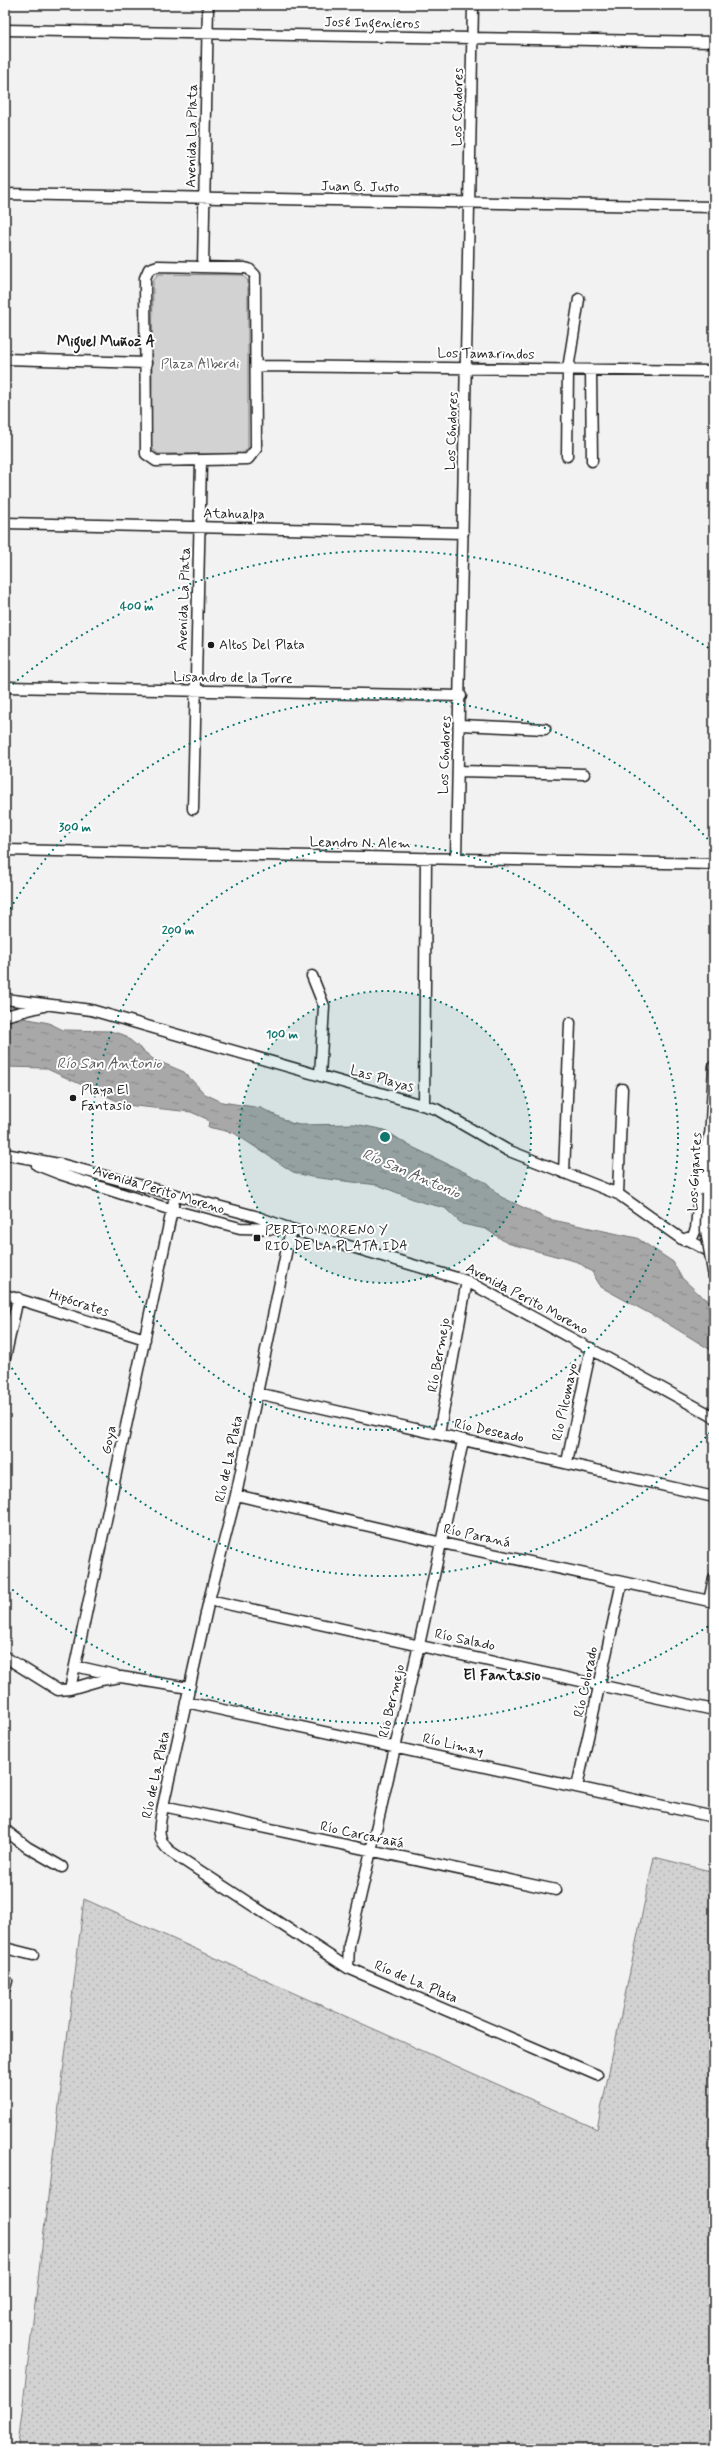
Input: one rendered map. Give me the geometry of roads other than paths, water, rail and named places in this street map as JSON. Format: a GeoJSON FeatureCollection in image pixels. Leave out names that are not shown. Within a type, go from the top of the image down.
{"type":"FeatureCollection","features":[{"type":"Feature","properties":{"kind":"street","name":"Avenida La Plata"},"geometry":{"type":"LineString","coordinates":[[203,266],[208,5]]}},
{"type":"Feature","properties":{"kind":"street","name":"Los Cóndores"},"geometry":{"type":"LineString","coordinates":[[456,858],[468,367],[473,5]]}},
{"type":"Feature","properties":{"kind":"street","name":"José Ingenieros"},"geometry":{"type":"LineString","coordinates":[[5,30],[714,42]]}},
{"type":"Feature","properties":{"kind":"street","name":"Juan B. Justo"},"geometry":{"type":"LineString","coordinates":[[5,194],[714,207]]}},
{"type":"Feature","properties":{"kind":"street"},"geometry":{"type":"LineString","coordinates":[[158,266],[203,266],[245,268],[249,269],[255,275],[257,366],[256,449],[254,454],[244,460],[201,462],[156,461],[146,454],[145,278],[149,269],[158,266]]}},
{"type":"Feature","properties":{"kind":"street"},"geometry":{"type":"LineString","coordinates":[[567,456],[568,369],[579,299]]}},
{"type":"Feature","properties":{"kind":"street"},"geometry":{"type":"LineString","coordinates":[[5,359],[146,363]]}},
{"type":"Feature","properties":{"kind":"street","name":"Los Tamarindos"},"geometry":{"type":"LineString","coordinates":[[257,366],[468,367],[714,371]]}},
{"type":"Feature","properties":{"kind":"street"},"geometry":{"type":"LineString","coordinates":[[591,370],[592,461]]}},
{"type":"Feature","properties":{"kind":"street","name":"Avenida La Plata"},"geometry":{"type":"LineString","coordinates":[[193,809],[201,527],[201,462]]}},
{"type":"Feature","properties":{"kind":"street","name":"Atahualpa"},"geometry":{"type":"LineString","coordinates":[[5,523],[463,532]]}},
{"type":"Feature","properties":{"kind":"street","name":"Lisandro de la Torre"},"geometry":{"type":"LineString","coordinates":[[5,687],[196,692],[460,696]]}},
{"type":"Feature","properties":{"kind":"street"},"geometry":{"type":"LineString","coordinates":[[460,725],[545,729]]}},
{"type":"Feature","properties":{"kind":"street"},"geometry":{"type":"LineString","coordinates":[[458,771],[584,774]]}},
{"type":"Feature","properties":{"kind":"street","name":"Leandro N. Alem"},"geometry":{"type":"LineString","coordinates":[[5,850],[714,864]]}},
{"type":"Feature","properties":{"kind":"street"},"geometry":{"type":"LineString","coordinates":[[424,1105],[426,858]]}},
{"type":"Feature","properties":{"kind":"street"},"geometry":{"type":"LineString","coordinates":[[312,976],[324,1006],[320,1076]]}},
{"type":"Feature","properties":{"kind":"street","name":"Las Playas"},"geometry":{"type":"LineString","coordinates":[[5,999],[90,1010],[436,1109],[507,1150],[618,1194],[686,1240],[714,1254]]}},
{"type":"Feature","properties":{"kind":"street"},"geometry":{"type":"LineString","coordinates":[[5,1016],[48,1004]]}},
{"type":"Feature","properties":{"kind":"street"},"geometry":{"type":"LineString","coordinates":[[564,1173],[570,1023]]}},
{"type":"Feature","properties":{"kind":"street","name":"Los Gigantes"},"geometry":{"type":"LineString","coordinates":[[714,1066],[706,1230],[714,1278]]}},
{"type":"Feature","properties":{"kind":"street"},"geometry":{"type":"LineString","coordinates":[[618,1194],[622,1089]]}},
{"type":"Feature","properties":{"kind":"street"},"geometry":{"type":"LineString","coordinates":[[686,1240],[693,1236],[696,1229],[702,1159],[710,1134]]}},
{"type":"Feature","properties":{"kind":"street","name":"Avenida Perito Moreno"},"geometry":{"type":"LineString","coordinates":[[5,1154],[23,1159],[60,1174],[172,1210],[240,1228],[291,1229]]}},
{"type":"Feature","properties":{"kind":"street","name":"Avenida Perito Moreno"},"geometry":{"type":"LineString","coordinates":[[23,1159],[64,1165],[175,1196],[255,1216],[291,1229],[467,1281],[714,1417]]}},
{"type":"Feature","properties":{"kind":"street","name":"Goya"},"geometry":{"type":"LineString","coordinates":[[70,1689],[175,1196]]}},
{"type":"Feature","properties":{"kind":"street","name":"Río de La Plata"},"geometry":{"type":"LineString","coordinates":[[291,1229],[236,1495],[209,1600],[189,1688],[163,1806],[159,1837],[165,1847],[348,1968],[597,2075]]}},
{"type":"Feature","properties":{"kind":"street","name":"Río Bermejo"},"geometry":{"type":"LineString","coordinates":[[439,1434],[467,1281]]}},
{"type":"Feature","properties":{"kind":"street","name":"Hipócrates"},"geometry":{"type":"LineString","coordinates":[[5,1295],[145,1339]]}},
{"type":"Feature","properties":{"kind":"street"},"geometry":{"type":"LineString","coordinates":[[5,1358],[18,1298]]}},
{"type":"Feature","properties":{"kind":"street","name":"Río Pilcomayo"},"geometry":{"type":"LineString","coordinates":[[567,1462],[591,1348]]}},
{"type":"Feature","properties":{"kind":"street","name":"Río Deseado"},"geometry":{"type":"LineString","coordinates":[[257,1393],[439,1434],[463,1441],[567,1462],[714,1497]]}},
{"type":"Feature","properties":{"kind":"street","name":"Río Bermejo"},"geometry":{"type":"LineString","coordinates":[[348,1968],[349,1945],[396,1747],[442,1543],[463,1441]]}},
{"type":"Feature","properties":{"kind":"street","name":"Río Paraná"},"geometry":{"type":"LineString","coordinates":[[236,1495],[442,1543],[712,1601]]}},
{"type":"Feature","properties":{"kind":"street"},"geometry":{"type":"LineString","coordinates":[[712,1601],[714,1578]]}},
{"type":"Feature","properties":{"kind":"street","name":"Río Colorado"},"geometry":{"type":"LineString","coordinates":[[577,1787],[622,1582]]}},
{"type":"Feature","properties":{"kind":"street","name":"Río Salado"},"geometry":{"type":"LineString","coordinates":[[209,1600],[714,1710]]}},
{"type":"Feature","properties":{"kind":"street"},"geometry":{"type":"LineString","coordinates":[[5,1657],[58,1690],[70,1689],[101,1680],[121,1677]]}},
{"type":"Feature","properties":{"kind":"street"},"geometry":{"type":"LineString","coordinates":[[75,1666],[121,1677],[189,1688]]}},
{"type":"Feature","properties":{"kind":"street","name":"Río Limay"},"geometry":{"type":"LineString","coordinates":[[186,1702],[714,1817]]}},
{"type":"Feature","properties":{"kind":"street","name":"Río Carcarañá"},"geometry":{"type":"LineString","coordinates":[[163,1806],[372,1852],[556,1890]]}},
{"type":"Feature","properties":{"kind":"street"},"geometry":{"type":"LineString","coordinates":[[5,1830],[27,1847],[62,1867]]}},
{"type":"Feature","properties":{"kind":"street"},"geometry":{"type":"LineString","coordinates":[[5,1948],[33,1955]]}},
{"type":"Feature","properties":{"kind":"water","name":"Río San Antonio"},"geometry":{"type":"Polygon","coordinates":[[[18,1017],[49,1023],[63,1030],[110,1031],[124,1035],[153,1059],[184,1072],[205,1094],[222,1102],[261,1108],[291,1123],[300,1125],[355,1124],[385,1130],[408,1145],[487,1183],[501,1197],[548,1219],[637,1238],[673,1262],[681,1277],[700,1295],[714,1304],[714,1352],[665,1322],[601,1287],[592,1272],[578,1262],[507,1243],[486,1229],[462,1224],[445,1208],[418,1201],[378,1185],[311,1177],[293,1172],[234,1133],[208,1127],[209,1122],[207,1119],[191,1112],[126,1105],[45,1068],[5,1067],[5,1018],[18,1017]]]}},
{"type":"Feature","properties":{"kind":"place","name":"Altos Del Plata"},"geometry":{"type":"Point","coordinates":[211,645]}},
{"type":"Feature","properties":{"kind":"place","name":"Playa El Fantasio"},"geometry":{"type":"Point","coordinates":[73,1098]}},
{"type":"Feature","properties":{"kind":"place","name":"PERITO MORENO Y RIO DE LA PLATA IDA"},"geometry":{"type":"Point","coordinates":[257,1238]}},
{"type":"Feature","properties":{"kind":"district","name":"Miguel Muñoz A"},"geometry":{"type":"Point","coordinates":[106,342]}},
{"type":"Feature","properties":{"kind":"district","name":"El Fantasio"},"geometry":{"type":"Point","coordinates":[502,1676]}},
{"type":"Feature","properties":{"kind":"park label","name":"Plaza Alberdi"},"geometry":{"type":"Point","coordinates":[200,364]}}]}
